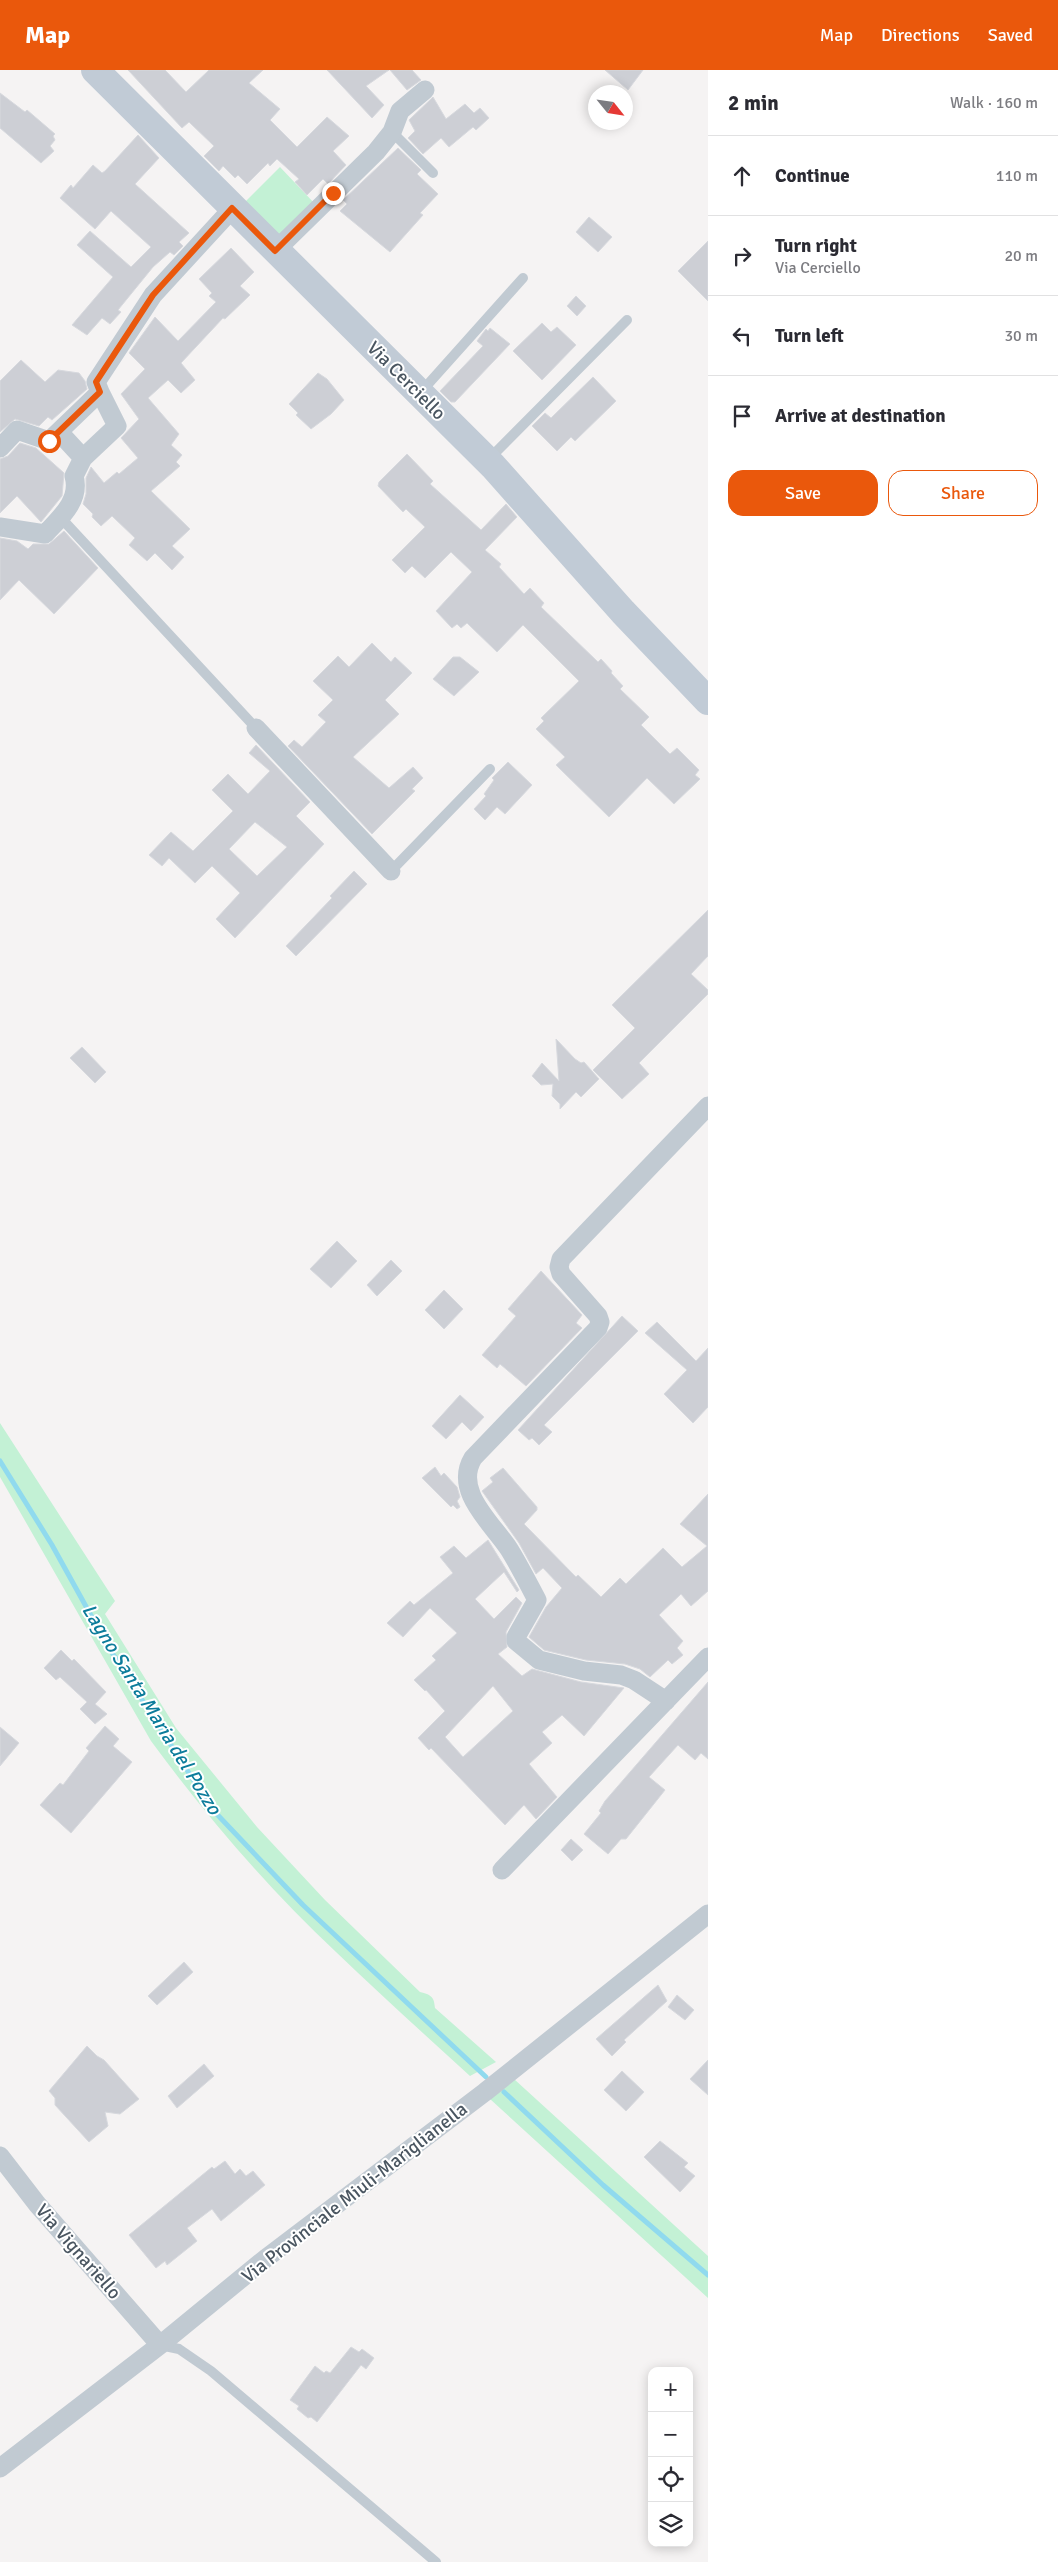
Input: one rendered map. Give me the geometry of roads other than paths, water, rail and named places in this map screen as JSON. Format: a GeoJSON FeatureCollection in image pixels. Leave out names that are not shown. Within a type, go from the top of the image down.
{"type":"FeatureCollection","features":[{"type":"Feature","properties":{"kind":"street","name":"Via Cerciello"},"geometry":{"type":"LineString","coordinates":[[95,70],[487,461],[623,612],[708,701]]}},
{"type":"Feature","properties":{"kind":"street"},"geometry":{"type":"LineString","coordinates":[[275,251],[376,152],[392,132],[400,111],[425,90]]}},
{"type":"Feature","properties":{"kind":"street"},"geometry":{"type":"LineString","coordinates":[[0,527],[44,534],[61,518],[73,500],[76,484],[74,476],[83,458],[117,426],[96,382],[153,295],[232,208]]}},
{"type":"Feature","properties":{"kind":"street"},"geometry":{"type":"LineString","coordinates":[[0,448],[17,430],[49,441],[100,392]]}},
{"type":"Feature","properties":{"kind":"street"},"geometry":{"type":"LineString","coordinates":[[59,432],[83,458]]}},
{"type":"Feature","properties":{"kind":"street"},"geometry":{"type":"LineString","coordinates":[[256,728],[391,871]]}},
{"type":"Feature","properties":{"kind":"street"},"geometry":{"type":"LineString","coordinates":[[666,1701],[634,1680],[621,1675],[584,1671],[539,1660],[516,1641],[516,1637],[528,1620],[537,1600],[509,1548],[471,1496],[466,1479],[467,1467],[473,1458],[598,1328],[600,1322],[598,1316],[561,1274],[559,1267],[562,1259],[708,1106]]}},
{"type":"Feature","properties":{"kind":"street"},"geometry":{"type":"LineString","coordinates":[[502,1870],[706,1662]]}},
{"type":"Feature","properties":{"kind":"street","name":"Via Provinciale Miuli-Mariglianella"},"geometry":{"type":"LineString","coordinates":[[0,2468],[160,2345],[265,2259],[485,2092],[708,1914]]}},
{"type":"Feature","properties":{"kind":"street","name":"Via Vignariello"},"geometry":{"type":"LineString","coordinates":[[0,2156],[38,2204],[160,2345]]}},
{"type":"Feature","properties":{"kind":"lane"},"geometry":{"type":"LineString","coordinates":[[392,132],[433,173]]}},
{"type":"Feature","properties":{"kind":"lane"},"geometry":{"type":"LineString","coordinates":[[420,393],[523,278]]}},
{"type":"Feature","properties":{"kind":"lane"},"geometry":{"type":"LineString","coordinates":[[487,461],[627,320]]}},
{"type":"Feature","properties":{"kind":"lane"},"geometry":{"type":"LineString","coordinates":[[61,518],[256,728]]}},
{"type":"Feature","properties":{"kind":"lane"},"geometry":{"type":"LineString","coordinates":[[391,871],[490,769]]}},
{"type":"Feature","properties":{"kind":"lane"},"geometry":{"type":"LineString","coordinates":[[160,2345],[179,2349],[210,2371],[436,2562]]}},
{"type":"Feature","properties":{"kind":"waterway","name":"Lagno Santa Maria del Pozzo"},"geometry":{"type":"LineString","coordinates":[[0,1461],[52,1545],[109,1648],[212,1809],[303,1905],[486,2077]]}},
{"type":"Feature","properties":{"kind":"waterway","name":"Lagno Santa Maria del Pozzo"},"geometry":{"type":"LineString","coordinates":[[504,2092],[603,2185],[708,2275]]}}]}
